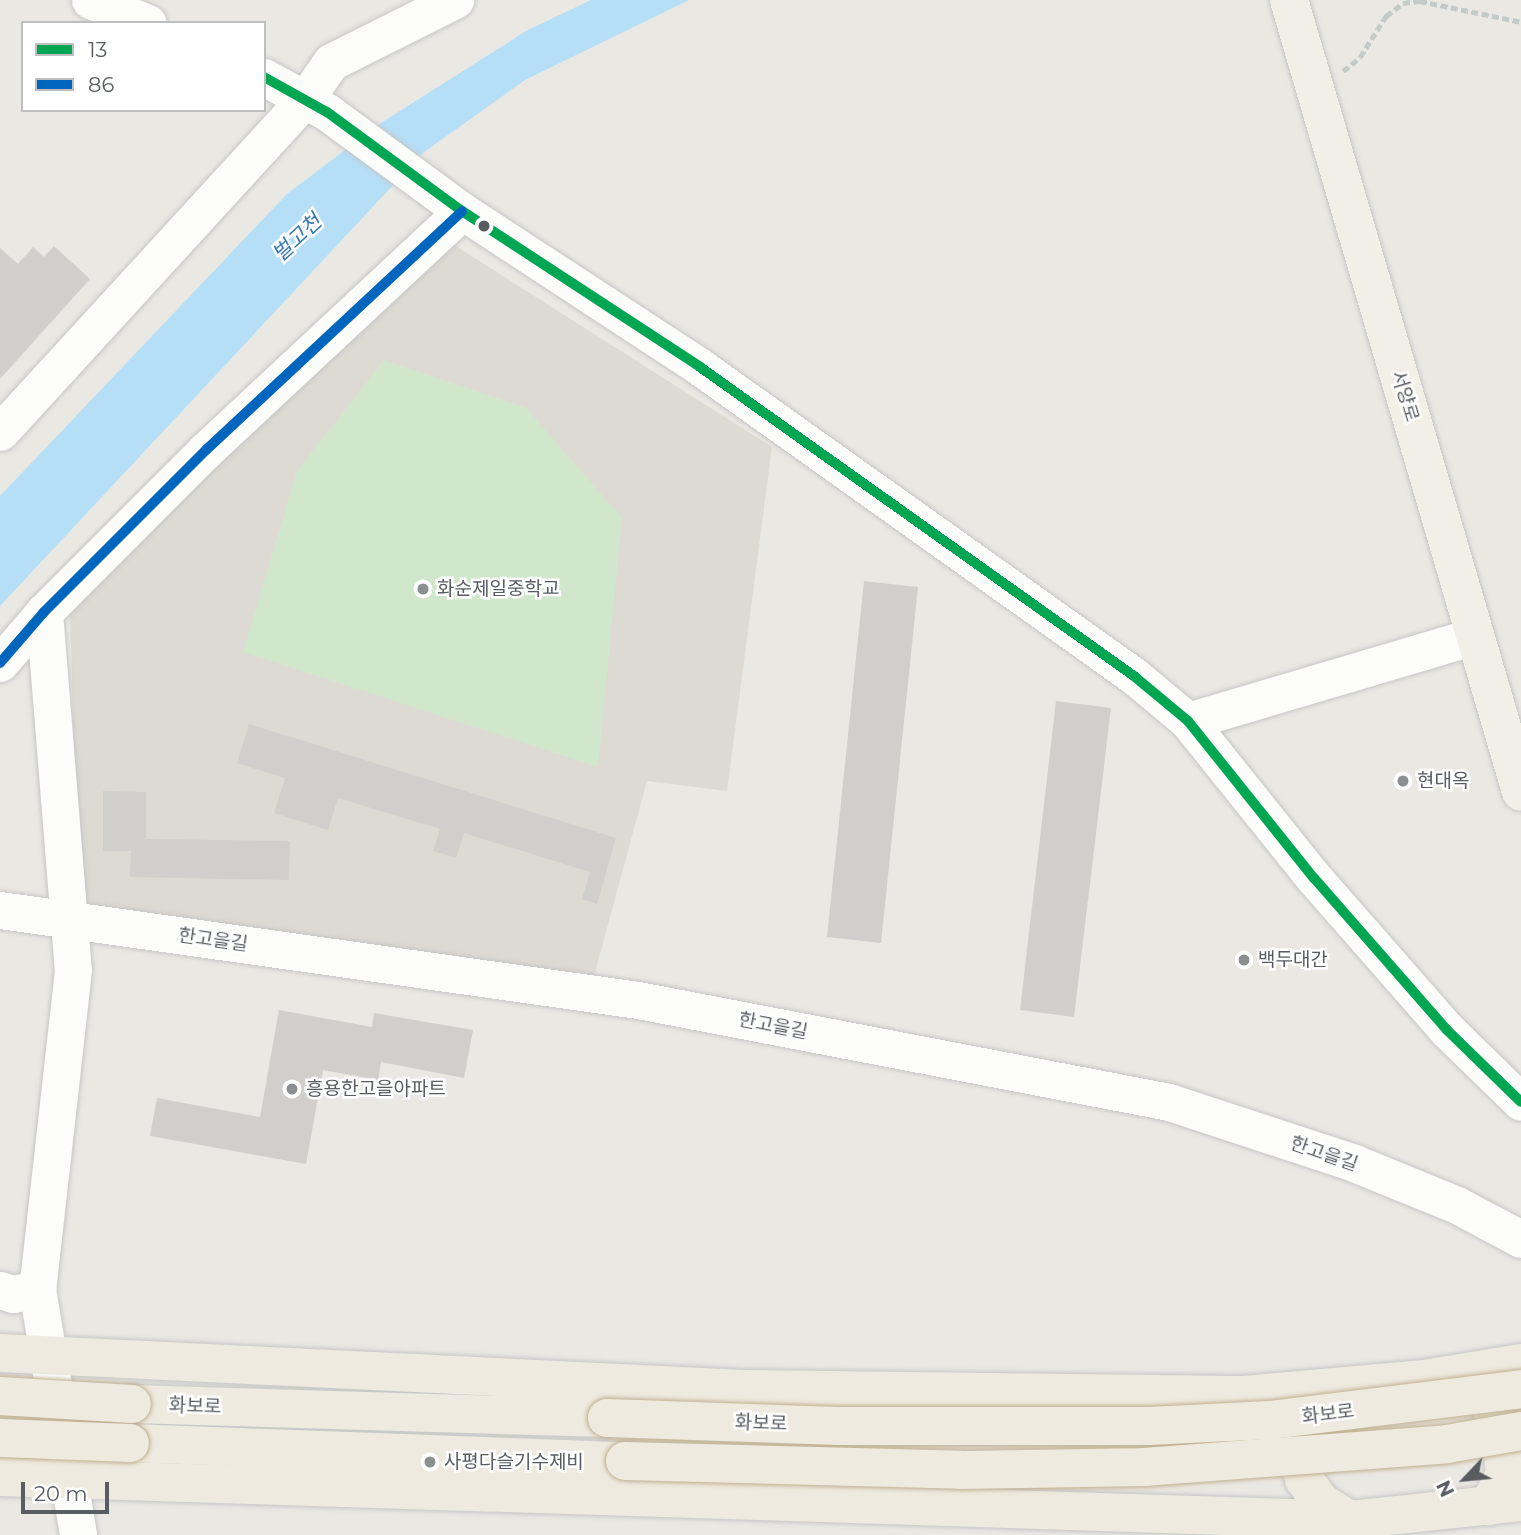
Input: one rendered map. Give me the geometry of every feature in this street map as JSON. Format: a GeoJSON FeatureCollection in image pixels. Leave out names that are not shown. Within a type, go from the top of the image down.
{"type":"FeatureCollection","features":[{"type":"Feature","properties":{"kind":"highway"},"geometry":{"type":"LineString","coordinates":[[1482,1371],[1521,1342]]}},
{"type":"Feature","properties":{"kind":"highway"},"geometry":{"type":"LineString","coordinates":[[0,1353],[744,1389],[1244,1395],[1424,1379],[1521,1363]]}},
{"type":"Feature","properties":{"kind":"highway"},"geometry":{"type":"LineString","coordinates":[[0,1478],[1350,1520],[1505,1504],[1500,1428],[1487,1401],[1461,1383],[1424,1379]]}},
{"type":"Feature","properties":{"kind":"highway"},"geometry":{"type":"LineString","coordinates":[[1316,1389],[1297,1434],[1299,1465],[1321,1502],[1350,1520]]}},
{"type":"Feature","properties":{"kind":"highway","name":"화보로"},"geometry":{"type":"LineString","coordinates":[[0,1396],[132,1404],[838,1426],[1149,1426],[1270,1420],[1521,1389]]}},
{"type":"Feature","properties":{"kind":"highway","name":"화보로"},"geometry":{"type":"LineString","coordinates":[[0,1438],[625,1461],[961,1470],[1144,1467],[1447,1444],[1521,1431]]}},
{"type":"Feature","properties":{"kind":"main road","name":"서양로"},"geometry":{"type":"LineString","coordinates":[[1289,0],[1521,792]]}},
{"type":"Feature","properties":{"kind":"street"},"geometry":{"type":"LineString","coordinates":[[90,0],[143,21]]}},
{"type":"Feature","properties":{"kind":"street"},"geometry":{"type":"LineString","coordinates":[[0,432],[317,105],[331,62],[455,0]]}},
{"type":"Feature","properties":{"kind":"street"},"geometry":{"type":"LineString","coordinates":[[266,78],[317,105],[451,203],[700,367],[964,552],[1134,676],[1188,721],[1314,878],[1447,1030],[1521,1102]]}},
{"type":"Feature","properties":{"kind":"street"},"geometry":{"type":"LineString","coordinates":[[0,663],[44,612],[451,203]]}},
{"type":"Feature","properties":{"kind":"street"},"geometry":{"type":"LineString","coordinates":[[44,612],[65,920],[73,970],[37,1289],[45,1354],[83,1534]]}},
{"type":"Feature","properties":{"kind":"street"},"geometry":{"type":"LineString","coordinates":[[1188,721],[1475,636]]}},
{"type":"Feature","properties":{"kind":"street","name":"한고을길"},"geometry":{"type":"LineString","coordinates":[[0,910],[638,1000],[1169,1102],[1354,1163],[1457,1205],[1521,1239]]}},
{"type":"Feature","properties":{"kind":"street"},"geometry":{"type":"LineString","coordinates":[[0,1290],[13,1294],[37,1289]]}},
{"type":"Feature","properties":{"kind":"path"},"geometry":{"type":"LineString","coordinates":[[1315,90],[1360,57],[1386,16],[1403,3],[1420,1],[1521,22]]}},
{"type":"Feature","properties":{"kind":"shaded area","name":"화순제일중학교"},"geometry":{"type":"Polygon","coordinates":[[[448,241],[772,447],[727,791],[647,781],[593,980],[78,903],[70,612],[222,455],[448,241]]]}},
{"type":"Feature","properties":{"kind":"green space"},"geometry":{"type":"Polygon","coordinates":[[[384,360],[526,408],[622,518],[598,767],[243,652],[297,471],[384,360]]]}},
{"type":"Feature","properties":{"kind":"water","name":"벌고천"},"geometry":{"type":"Polygon","coordinates":[[[591,0],[689,0],[525,80],[424,152],[0,606],[0,496],[287,194],[381,123],[526,31],[591,0]]]}},
{"type":"Feature","properties":{"kind":"building"},"geometry":{"type":"Polygon","coordinates":[[[54,246],[90,279],[0,379],[0,248],[18,264],[33,247],[44,257],[54,246]]]}},
{"type":"Feature","properties":{"kind":"building"},"geometry":{"type":"Polygon","coordinates":[[[864,581],[918,587],[881,943],[827,937],[864,581]]]}},
{"type":"Feature","properties":{"kind":"building"},"geometry":{"type":"Polygon","coordinates":[[[1056,701],[1111,708],[1074,1017],[1020,1010],[1056,701]]]}},
{"type":"Feature","properties":{"kind":"building"},"geometry":{"type":"Polygon","coordinates":[[[249,724],[616,838],[597,904],[582,899],[590,872],[464,833],[456,858],[433,851],[440,829],[338,798],[328,830],[274,813],[285,778],[237,763],[249,724]]]}},
{"type":"Feature","properties":{"kind":"building"},"geometry":{"type":"Polygon","coordinates":[[[103,791],[146,792],[146,839],[290,841],[289,880],[130,877],[131,851],[103,851],[103,791]]]}},
{"type":"Feature","properties":{"kind":"building","name":"흥용한고을아파트"},"geometry":{"type":"Polygon","coordinates":[[[279,1010],[372,1027],[374,1013],[473,1030],[464,1078],[381,1062],[378,1080],[323,1070],[306,1164],[150,1136],[157,1098],[260,1117],[279,1010]]]}},
{"type":"Feature","properties":{"kind":"transit line","name":"13"},"geometry":{"type":"LineString","coordinates":[[266,78],[327,112],[462,211],[700,367],[1134,676],[1188,721],[1314,878],[1447,1030],[1521,1102]]}},
{"type":"Feature","properties":{"kind":"transit line","name":"86"},"geometry":{"type":"LineString","coordinates":[[0,663],[44,612],[206,450],[462,211]]}},
{"type":"Feature","properties":{"kind":"place","name":"화순제일중학교"},"geometry":{"type":"Point","coordinates":[423,589]}},
{"type":"Feature","properties":{"kind":"place","name":"현대옥"},"geometry":{"type":"Point","coordinates":[1403,781]}},
{"type":"Feature","properties":{"kind":"place","name":"백두대간"},"geometry":{"type":"Point","coordinates":[1244,960]}},
{"type":"Feature","properties":{"kind":"place","name":"흥용한고을아파트"},"geometry":{"type":"Point","coordinates":[292,1089]}},
{"type":"Feature","properties":{"kind":"place","name":"사평다슬기수제비"},"geometry":{"type":"Point","coordinates":[430,1462]}}]}
